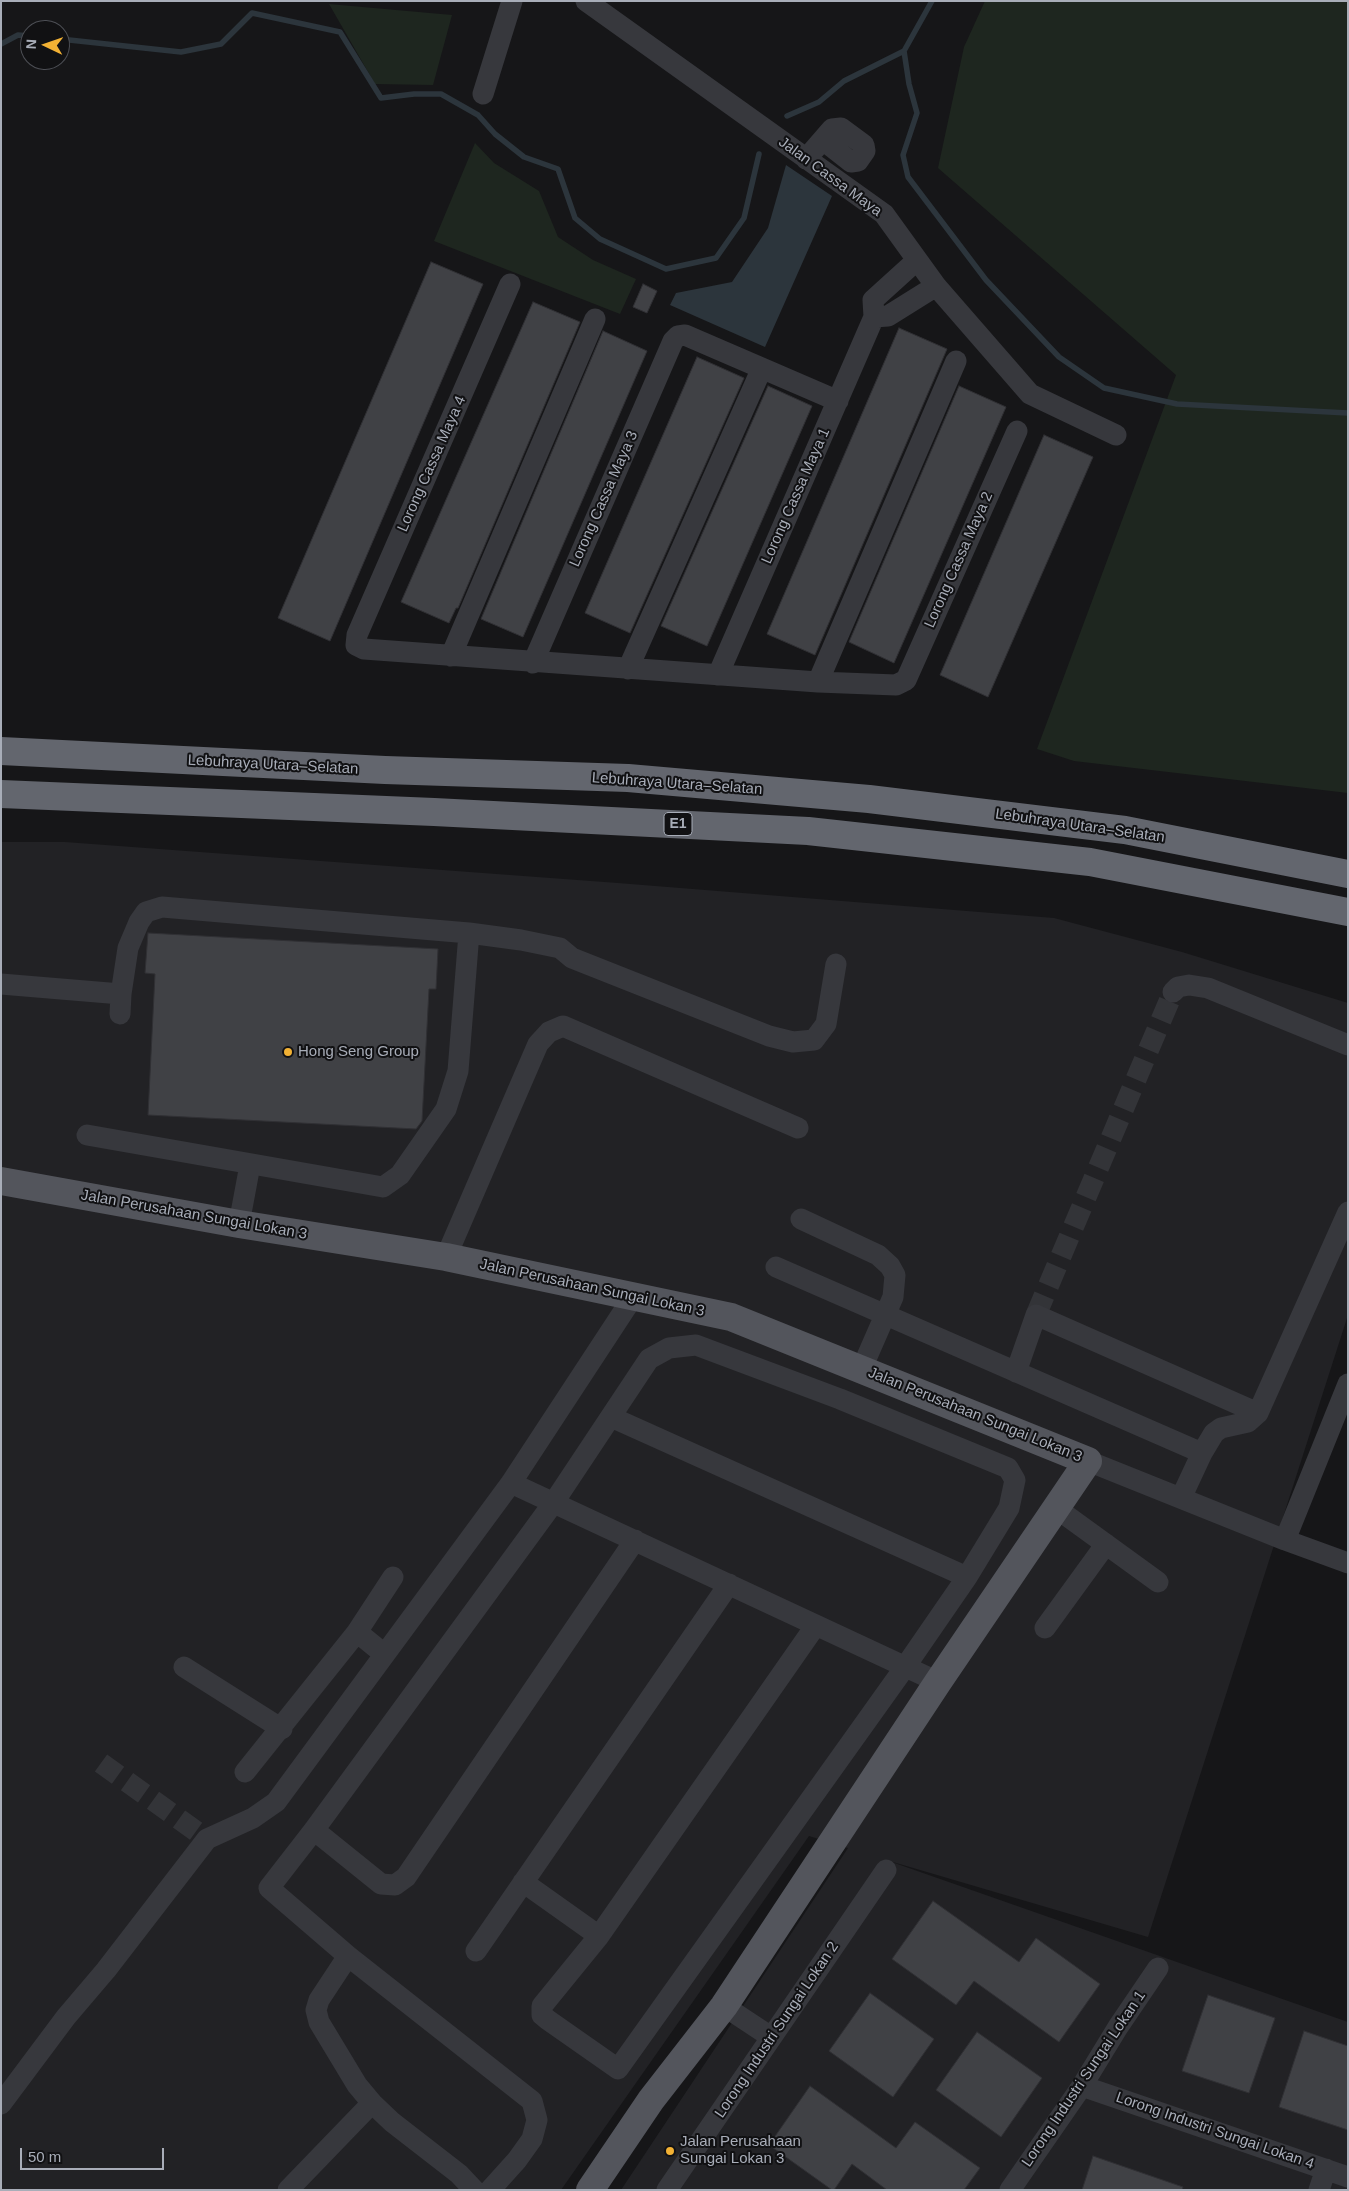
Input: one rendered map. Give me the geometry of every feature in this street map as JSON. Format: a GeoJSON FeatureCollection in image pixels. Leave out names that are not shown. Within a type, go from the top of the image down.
{"type":"FeatureCollection","features":[{"type":"Feature","properties":{"kind":"highway","name":"Lebuhraya Utara–Selatan"},"geometry":{"type":"LineString","coordinates":[[1,751],[385,770],[628,778],[859,798],[1125,830],[1348,874]]}},
{"type":"Feature","properties":{"kind":"highway","name":"E1"},"geometry":{"type":"LineString","coordinates":[[1,794],[434,812],[808,831],[1090,862],[1348,912]]}},
{"type":"Feature","properties":{"kind":"main road","name":"Jalan Perusahaan Sungai Lokan 3"},"geometry":{"type":"LineString","coordinates":[[1,1181],[239,1224],[446,1257],[731,1317],[1088,1460],[938,1682],[724,2006],[651,2100],[590,2190]]}},
{"type":"Feature","properties":{"kind":"street"},"geometry":{"type":"LineString","coordinates":[[483,94],[512,1]]}},
{"type":"Feature","properties":{"kind":"street","name":"Jalan Cassa Maya"},"geometry":{"type":"LineString","coordinates":[[586,1],[884,214],[936,286],[1030,394],[1116,435]]}},
{"type":"Feature","properties":{"kind":"street"},"geometry":{"type":"LineString","coordinates":[[806,159],[823,140]]}},
{"type":"Feature","properties":{"kind":"street","name":"Lorong Cassa Maya 1"},"geometry":{"type":"LineString","coordinates":[[718,675],[874,317],[873,300],[916,260]]}},
{"type":"Feature","properties":{"kind":"street","name":"Lorong Cassa Maya 4"},"geometry":{"type":"LineString","coordinates":[[451,656],[364,649],[356,645],[357,635],[510,284]]}},
{"type":"Feature","properties":{"kind":"street"},"geometry":{"type":"LineString","coordinates":[[874,317],[888,316],[936,286]]}},
{"type":"Feature","properties":{"kind":"street"},"geometry":{"type":"LineString","coordinates":[[595,320],[451,656],[818,682],[956,361]]}},
{"type":"Feature","properties":{"kind":"street","name":"Lorong Cassa Maya 3"},"geometry":{"type":"LineString","coordinates":[[533,663],[673,341],[678,336],[685,335],[762,368]]}},
{"type":"Feature","properties":{"kind":"street"},"geometry":{"type":"LineString","coordinates":[[628,669],[762,368],[838,401]]}},
{"type":"Feature","properties":{"kind":"street","name":"Lorong Cassa Maya 2"},"geometry":{"type":"LineString","coordinates":[[818,682],[896,685],[906,680],[1017,431]]}},
{"type":"Feature","properties":{"kind":"street"},"geometry":{"type":"LineString","coordinates":[[1,984],[120,1004],[128,948],[139,922],[146,912],[162,907],[469,933],[521,940],[560,948],[572,958],[769,1036],[793,1042],[814,1040],[826,1024],[836,964]]}},
{"type":"Feature","properties":{"kind":"street"},"geometry":{"type":"LineString","coordinates":[[87,1136],[383,1187],[400,1175],[446,1109],[458,1071],[469,933]]}},
{"type":"Feature","properties":{"kind":"street"},"geometry":{"type":"LineString","coordinates":[[1173,992],[1178,987],[1189,985],[1208,988],[1348,1045]]}},
{"type":"Feature","properties":{"kind":"street"},"geometry":{"type":"LineString","coordinates":[[446,1257],[538,1044],[549,1032],[563,1026],[798,1128]]}},
{"type":"Feature","properties":{"kind":"street"},"geometry":{"type":"LineString","coordinates":[[239,1224],[250,1165]]}},
{"type":"Feature","properties":{"kind":"street"},"geometry":{"type":"LineString","coordinates":[[1181,1498],[1202,1453],[1214,1433],[1221,1428],[1248,1422],[1258,1413],[1348,1212]]}},
{"type":"Feature","properties":{"kind":"street"},"geometry":{"type":"LineString","coordinates":[[802,1219],[878,1255],[890,1266],[895,1275],[893,1297],[862,1368]]}},
{"type":"Feature","properties":{"kind":"street"},"geometry":{"type":"LineString","coordinates":[[776,1267],[1202,1453]]}},
{"type":"Feature","properties":{"kind":"street"},"geometry":{"type":"LineString","coordinates":[[1,2104],[66,2017],[118,1955],[207,1839],[253,1818],[276,1802],[384,1654],[518,1486],[633,1297]]}},
{"type":"Feature","properties":{"kind":"street"},"geometry":{"type":"LineString","coordinates":[[1016,1372],[1036,1315],[1258,1413]]}},
{"type":"Feature","properties":{"kind":"street"},"geometry":{"type":"LineString","coordinates":[[490,2190],[517,2160],[532,2139],[537,2120],[532,2101],[348,1956],[269,1888],[310,1836],[554,1502],[649,1359],[669,1348],[696,1345],[840,1399],[1008,1468],[1015,1480],[1009,1508],[967,1577],[618,2069],[542,2015],[542,2006],[599,1936],[816,1625]]}},
{"type":"Feature","properties":{"kind":"street"},"geometry":{"type":"LineString","coordinates":[[1285,1540],[1348,1384]]}},
{"type":"Feature","properties":{"kind":"street"},"geometry":{"type":"LineString","coordinates":[[611,1417],[967,1577]]}},
{"type":"Feature","properties":{"kind":"street"},"geometry":{"type":"LineString","coordinates":[[1088,1460],[1285,1540],[1348,1563]]}},
{"type":"Feature","properties":{"kind":"street"},"geometry":{"type":"LineString","coordinates":[[518,1486],[938,1682]]}},
{"type":"Feature","properties":{"kind":"street"},"geometry":{"type":"LineString","coordinates":[[1056,1508],[1158,1582]]}},
{"type":"Feature","properties":{"kind":"street"},"geometry":{"type":"LineString","coordinates":[[310,1836],[382,1884],[395,1885],[406,1877],[635,1540]]}},
{"type":"Feature","properties":{"kind":"street"},"geometry":{"type":"LineString","coordinates":[[1045,1628],[1106,1544]]}},
{"type":"Feature","properties":{"kind":"street"},"geometry":{"type":"LineString","coordinates":[[245,1772],[282,1729],[357,1632],[393,1577]]}},
{"type":"Feature","properties":{"kind":"street"},"geometry":{"type":"LineString","coordinates":[[476,1951],[729,1584]]}},
{"type":"Feature","properties":{"kind":"street"},"geometry":{"type":"LineString","coordinates":[[357,1632],[384,1654]]}},
{"type":"Feature","properties":{"kind":"street"},"geometry":{"type":"LineString","coordinates":[[184,1667],[282,1729]]}},
{"type":"Feature","properties":{"kind":"street","name":"Lorong Industri Sungai Lokan 2"},"geometry":{"type":"LineString","coordinates":[[667,2190],[886,1870]]}},
{"type":"Feature","properties":{"kind":"street"},"geometry":{"type":"LineString","coordinates":[[523,1882],[599,1936]]}},
{"type":"Feature","properties":{"kind":"street"},"geometry":{"type":"LineString","coordinates":[[348,1956],[319,2000],[316,2010],[319,2022],[357,2085],[372,2103],[392,2122],[459,2174],[474,2190]]}},
{"type":"Feature","properties":{"kind":"street","name":"Lorong Industri Sungai Lokan 1"},"geometry":{"type":"LineString","coordinates":[[1010,2190],[1082,2086],[1118,2027],[1158,1968]]}},
{"type":"Feature","properties":{"kind":"street"},"geometry":{"type":"LineString","coordinates":[[724,2006],[771,2036]]}},
{"type":"Feature","properties":{"kind":"street","name":"Lorong Industri Sungai Lokan 4"},"geometry":{"type":"LineString","coordinates":[[1082,2086],[1348,2177]]}},
{"type":"Feature","properties":{"kind":"street"},"geometry":{"type":"LineString","coordinates":[[288,2190],[372,2103]]}},
{"type":"Feature","properties":{"kind":"street"},"geometry":{"type":"LineString","coordinates":[[1318,2190],[1326,2169]]}},
{"type":"Feature","properties":{"kind":"shaded area"},"geometry":{"type":"Polygon","coordinates":[[[985,1],[1348,1],[1348,793],[1074,761],[1037,749],[1176,375],[938,168],[964,47],[985,1]]]}},
{"type":"Feature","properties":{"kind":"shaded area"},"geometry":{"type":"Polygon","coordinates":[[[329,4],[452,15],[433,85],[375,84],[329,4]]]}},
{"type":"Feature","properties":{"kind":"shaded area"},"geometry":{"type":"Polygon","coordinates":[[[475,143],[494,163],[539,191],[558,237],[593,260],[636,279],[620,314],[434,241],[475,143]]]}},
{"type":"Feature","properties":{"kind":"shaded area"},"geometry":{"type":"Polygon","coordinates":[[[786,165],[832,196],[765,347],[670,305],[676,293],[732,282],[768,228],[786,165]]]}},
{"type":"Feature","properties":{"kind":"shaded area"},"geometry":{"type":"Polygon","coordinates":[[[1,842],[65,842],[1054,918],[1182,952],[1348,1003],[1348,1315],[1148,1937],[886,1860],[1348,2022],[1348,2190],[621,2190],[848,1848],[809,1836],[561,2190],[1,2190],[1,842]]]}},
{"type":"Feature","properties":{"kind":"building"},"geometry":{"type":"Polygon","coordinates":[[[431,262],[483,284],[330,641],[278,618],[431,262]]]}},
{"type":"Feature","properties":{"kind":"building"},"geometry":{"type":"Polygon","coordinates":[[[643,284],[657,291],[647,313],[633,307],[643,284]]]}},
{"type":"Feature","properties":{"kind":"building"},"geometry":{"type":"Polygon","coordinates":[[[533,302],[580,322],[458,608],[456,608],[449,623],[401,602],[533,302]]]}},
{"type":"Feature","properties":{"kind":"building"},"geometry":{"type":"Polygon","coordinates":[[[899,328],[947,349],[815,655],[767,634],[899,328]]]}},
{"type":"Feature","properties":{"kind":"building"},"geometry":{"type":"Polygon","coordinates":[[[603,331],[647,351],[523,637],[481,619],[603,331]]]}},
{"type":"Feature","properties":{"kind":"building"},"geometry":{"type":"Polygon","coordinates":[[[697,357],[744,378],[630,633],[585,613],[697,357]]]}},
{"type":"Feature","properties":{"kind":"building"},"geometry":{"type":"Polygon","coordinates":[[[768,386],[812,406],[707,646],[661,626],[768,386]]]}},
{"type":"Feature","properties":{"kind":"building"},"geometry":{"type":"Polygon","coordinates":[[[959,386],[1006,407],[894,663],[849,642],[959,386]]]}},
{"type":"Feature","properties":{"kind":"building"},"geometry":{"type":"Polygon","coordinates":[[[1044,435],[1093,457],[988,697],[940,675],[1044,435]]]}},
{"type":"Feature","properties":{"kind":"building","name":"Hong Seng Group"},"geometry":{"type":"Polygon","coordinates":[[[148,933],[438,949],[436,989],[429,989],[422,1121],[416,1129],[148,1115],[155,974],[145,973],[148,933]]]}},
{"type":"Feature","properties":{"kind":"building"},"geometry":{"type":"Polygon","coordinates":[[[933,1901],[1019,1962],[1036,1938],[1100,1984],[1059,2042],[974,1981],[956,2005],[892,1959],[933,1901]]]}},
{"type":"Feature","properties":{"kind":"building"},"geometry":{"type":"Polygon","coordinates":[[[870,1993],[934,2039],[893,2097],[829,2051],[870,1993]]]}},
{"type":"Feature","properties":{"kind":"building"},"geometry":{"type":"Polygon","coordinates":[[[1208,1995],[1275,2018],[1249,2093],[1182,2071],[1208,1995]]]}},
{"type":"Feature","properties":{"kind":"building"},"geometry":{"type":"Polygon","coordinates":[[[1304,2031],[1348,2046],[1348,2130],[1279,2107],[1304,2031]]]}},
{"type":"Feature","properties":{"kind":"building"},"geometry":{"type":"Polygon","coordinates":[[[977,2032],[1042,2078],[1001,2137],[936,2090],[977,2032]]]}},
{"type":"Feature","properties":{"kind":"building"},"geometry":{"type":"Polygon","coordinates":[[[810,2086],[896,2148],[915,2122],[980,2168],[964,2190],[887,2190],[852,2164],[834,2190],[832,2190],[769,2145],[810,2086]]]}},
{"type":"Feature","properties":{"kind":"building"},"geometry":{"type":"Polygon","coordinates":[[[1093,2156],[1183,2187],[1182,2190],[1082,2190],[1093,2156]]]}},
{"type":"Feature","properties":{"kind":"waterway"},"geometry":{"type":"LineString","coordinates":[[932,1],[904,51],[909,84],[917,113],[903,155],[908,177],[986,280],[1059,357],[1104,388],[1177,404],[1348,413]]}},
{"type":"Feature","properties":{"kind":"waterway"},"geometry":{"type":"LineString","coordinates":[[70,40],[181,52],[221,44],[252,13],[340,32],[381,98],[414,94],[441,94],[478,115],[495,134],[524,157],[558,169],[575,218],[600,239],[666,269],[716,258],[744,218],[759,154]]}},
{"type":"Feature","properties":{"kind":"waterway"},"geometry":{"type":"LineString","coordinates":[[1,44],[20,35]]}},
{"type":"Feature","properties":{"kind":"waterway"},"geometry":{"type":"LineString","coordinates":[[787,116],[819,102],[844,81],[904,51]]}},
{"type":"Feature","properties":{"kind":"tunnel"},"geometry":{"type":"LineString","coordinates":[[1036,1315],[1173,992]]}},
{"type":"Feature","properties":{"kind":"tunnel"},"geometry":{"type":"LineString","coordinates":[[101,1763],[207,1839]]}},
{"type":"Feature","properties":{"kind":"place","name":"Hong Seng Group"},"geometry":{"type":"Point","coordinates":[288,1052]}},
{"type":"Feature","properties":{"kind":"place","name":"Jalan Perusahaan Sungai Lokan 3"},"geometry":{"type":"Point","coordinates":[670,2151]}}]}
